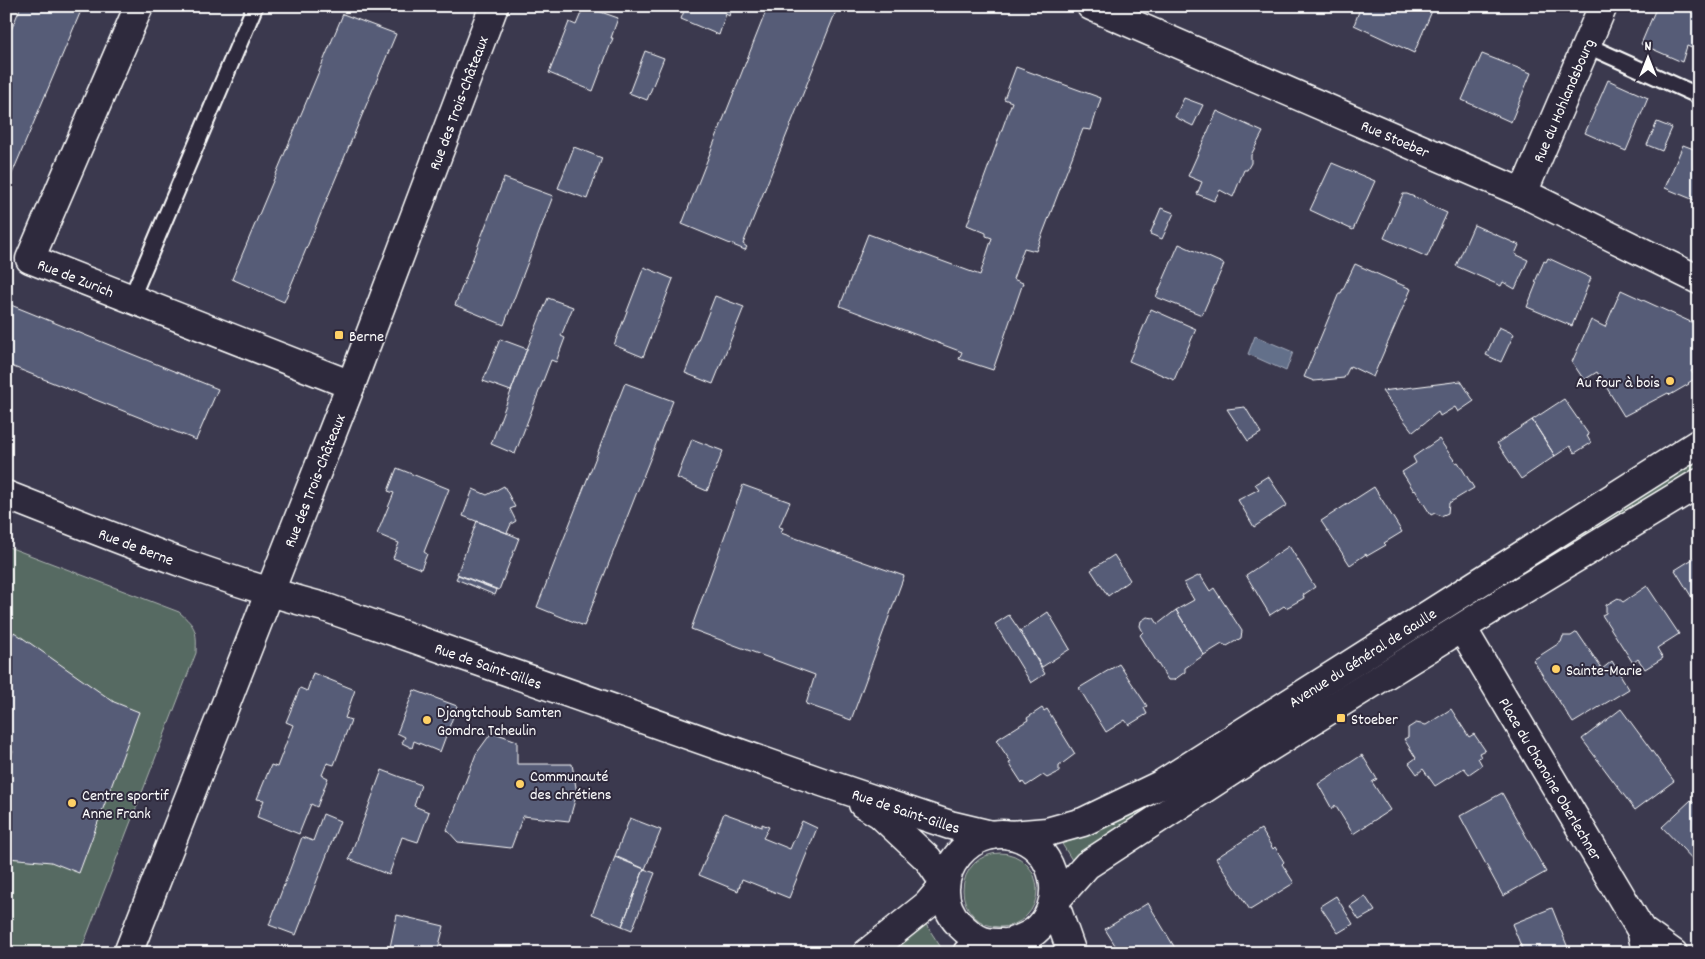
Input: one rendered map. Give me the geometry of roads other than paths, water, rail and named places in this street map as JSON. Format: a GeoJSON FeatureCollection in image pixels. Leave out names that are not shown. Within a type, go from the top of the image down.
{"type":"FeatureCollection","features":[{"type":"Feature","properties":{"kind":"street","name":"Rue de Zurich"},"geometry":{"type":"LineString","coordinates":[[139,6],[30,259],[351,386]]}},
{"type":"Feature","properties":{"kind":"street","name":"Rue des Trois-Châteaux"},"geometry":{"type":"LineString","coordinates":[[128,953],[351,386],[494,6]]}},
{"type":"Feature","properties":{"kind":"street","name":"Rue Stoeber"},"geometry":{"type":"LineString","coordinates":[[1091,6],[1522,193],[1699,280]]}},
{"type":"Feature","properties":{"kind":"street","name":"Rue du Hohlandsbourg"},"geometry":{"type":"LineString","coordinates":[[1522,193],[1603,6]]}},
{"type":"Feature","properties":{"kind":"street","name":"Avenue du Général de Gaulle"},"geometry":{"type":"LineString","coordinates":[[1001,835],[1047,832],[1083,822],[1160,785],[1699,443]]}},
{"type":"Feature","properties":{"kind":"street","name":"Avenue du Général de Gaulle"},"geometry":{"type":"LineString","coordinates":[[1054,902],[1087,865],[1236,768],[1699,483]]}},
{"type":"Feature","properties":{"kind":"street","name":"Rue de Berne"},"geometry":{"type":"LineString","coordinates":[[6,496],[210,574],[269,593]]}},
{"type":"Feature","properties":{"kind":"street","name":"Rue de Saint-Gilles"},"geometry":{"type":"LineString","coordinates":[[269,593],[324,607],[950,826],[1001,835]]}},
{"type":"Feature","properties":{"kind":"street","name":"Place du Chanoine Oberlechner"},"geometry":{"type":"LineString","coordinates":[[1462,628],[1644,941],[1673,953]]}},
{"type":"Feature","properties":{"kind":"street","name":"Rue de Saint-Gilles"},"geometry":{"type":"LineString","coordinates":[[822,782],[880,814],[928,859],[945,884]]}},
{"type":"Feature","properties":{"kind":"street"},"geometry":{"type":"LineString","coordinates":[[1013,948],[983,941],[967,932],[954,919],[947,902],[945,884],[950,866],[960,851],[975,840],[1001,835],[1027,841],[1041,852],[1050,867],[1055,884],[1054,902],[1072,953]]}},
{"type":"Feature","properties":{"kind":"street"},"geometry":{"type":"LineString","coordinates":[[867,953],[927,905],[945,884]]}},
{"type":"Feature","properties":{"kind":"street"},"geometry":{"type":"LineString","coordinates":[[967,953],[1013,948],[1019,940],[1035,932],[1046,918],[1054,902]]}},
{"type":"Feature","properties":{"kind":"lane"},"geometry":{"type":"LineString","coordinates":[[131,299],[255,6]]}},
{"type":"Feature","properties":{"kind":"lane"},"geometry":{"type":"LineString","coordinates":[[1586,45],[1699,96]]}},
{"type":"Feature","properties":{"kind":"water"},"geometry":{"type":"Polygon","coordinates":[[[1255,336],[1293,352],[1286,371],[1248,354],[1255,336]]]}},
{"type":"Feature","properties":{"kind":"place","name":"Berne"},"geometry":{"type":"Point","coordinates":[339,335]}},
{"type":"Feature","properties":{"kind":"place","name":"Au four à bois"},"geometry":{"type":"Point","coordinates":[1670,381]}},
{"type":"Feature","properties":{"kind":"place","name":"Sainte-Marie"},"geometry":{"type":"Point","coordinates":[1556,669]}},
{"type":"Feature","properties":{"kind":"place","name":"Stoeber"},"geometry":{"type":"Point","coordinates":[1341,718]}},
{"type":"Feature","properties":{"kind":"place","name":"Djangtchoub Samten Gomdra Tcheulin"},"geometry":{"type":"Point","coordinates":[427,720]}},
{"type":"Feature","properties":{"kind":"place","name":"Communauté des chrétiens"},"geometry":{"type":"Point","coordinates":[520,784]}},
{"type":"Feature","properties":{"kind":"place","name":"Centre sportif Anne Frank"},"geometry":{"type":"Point","coordinates":[72,803]}}]}
